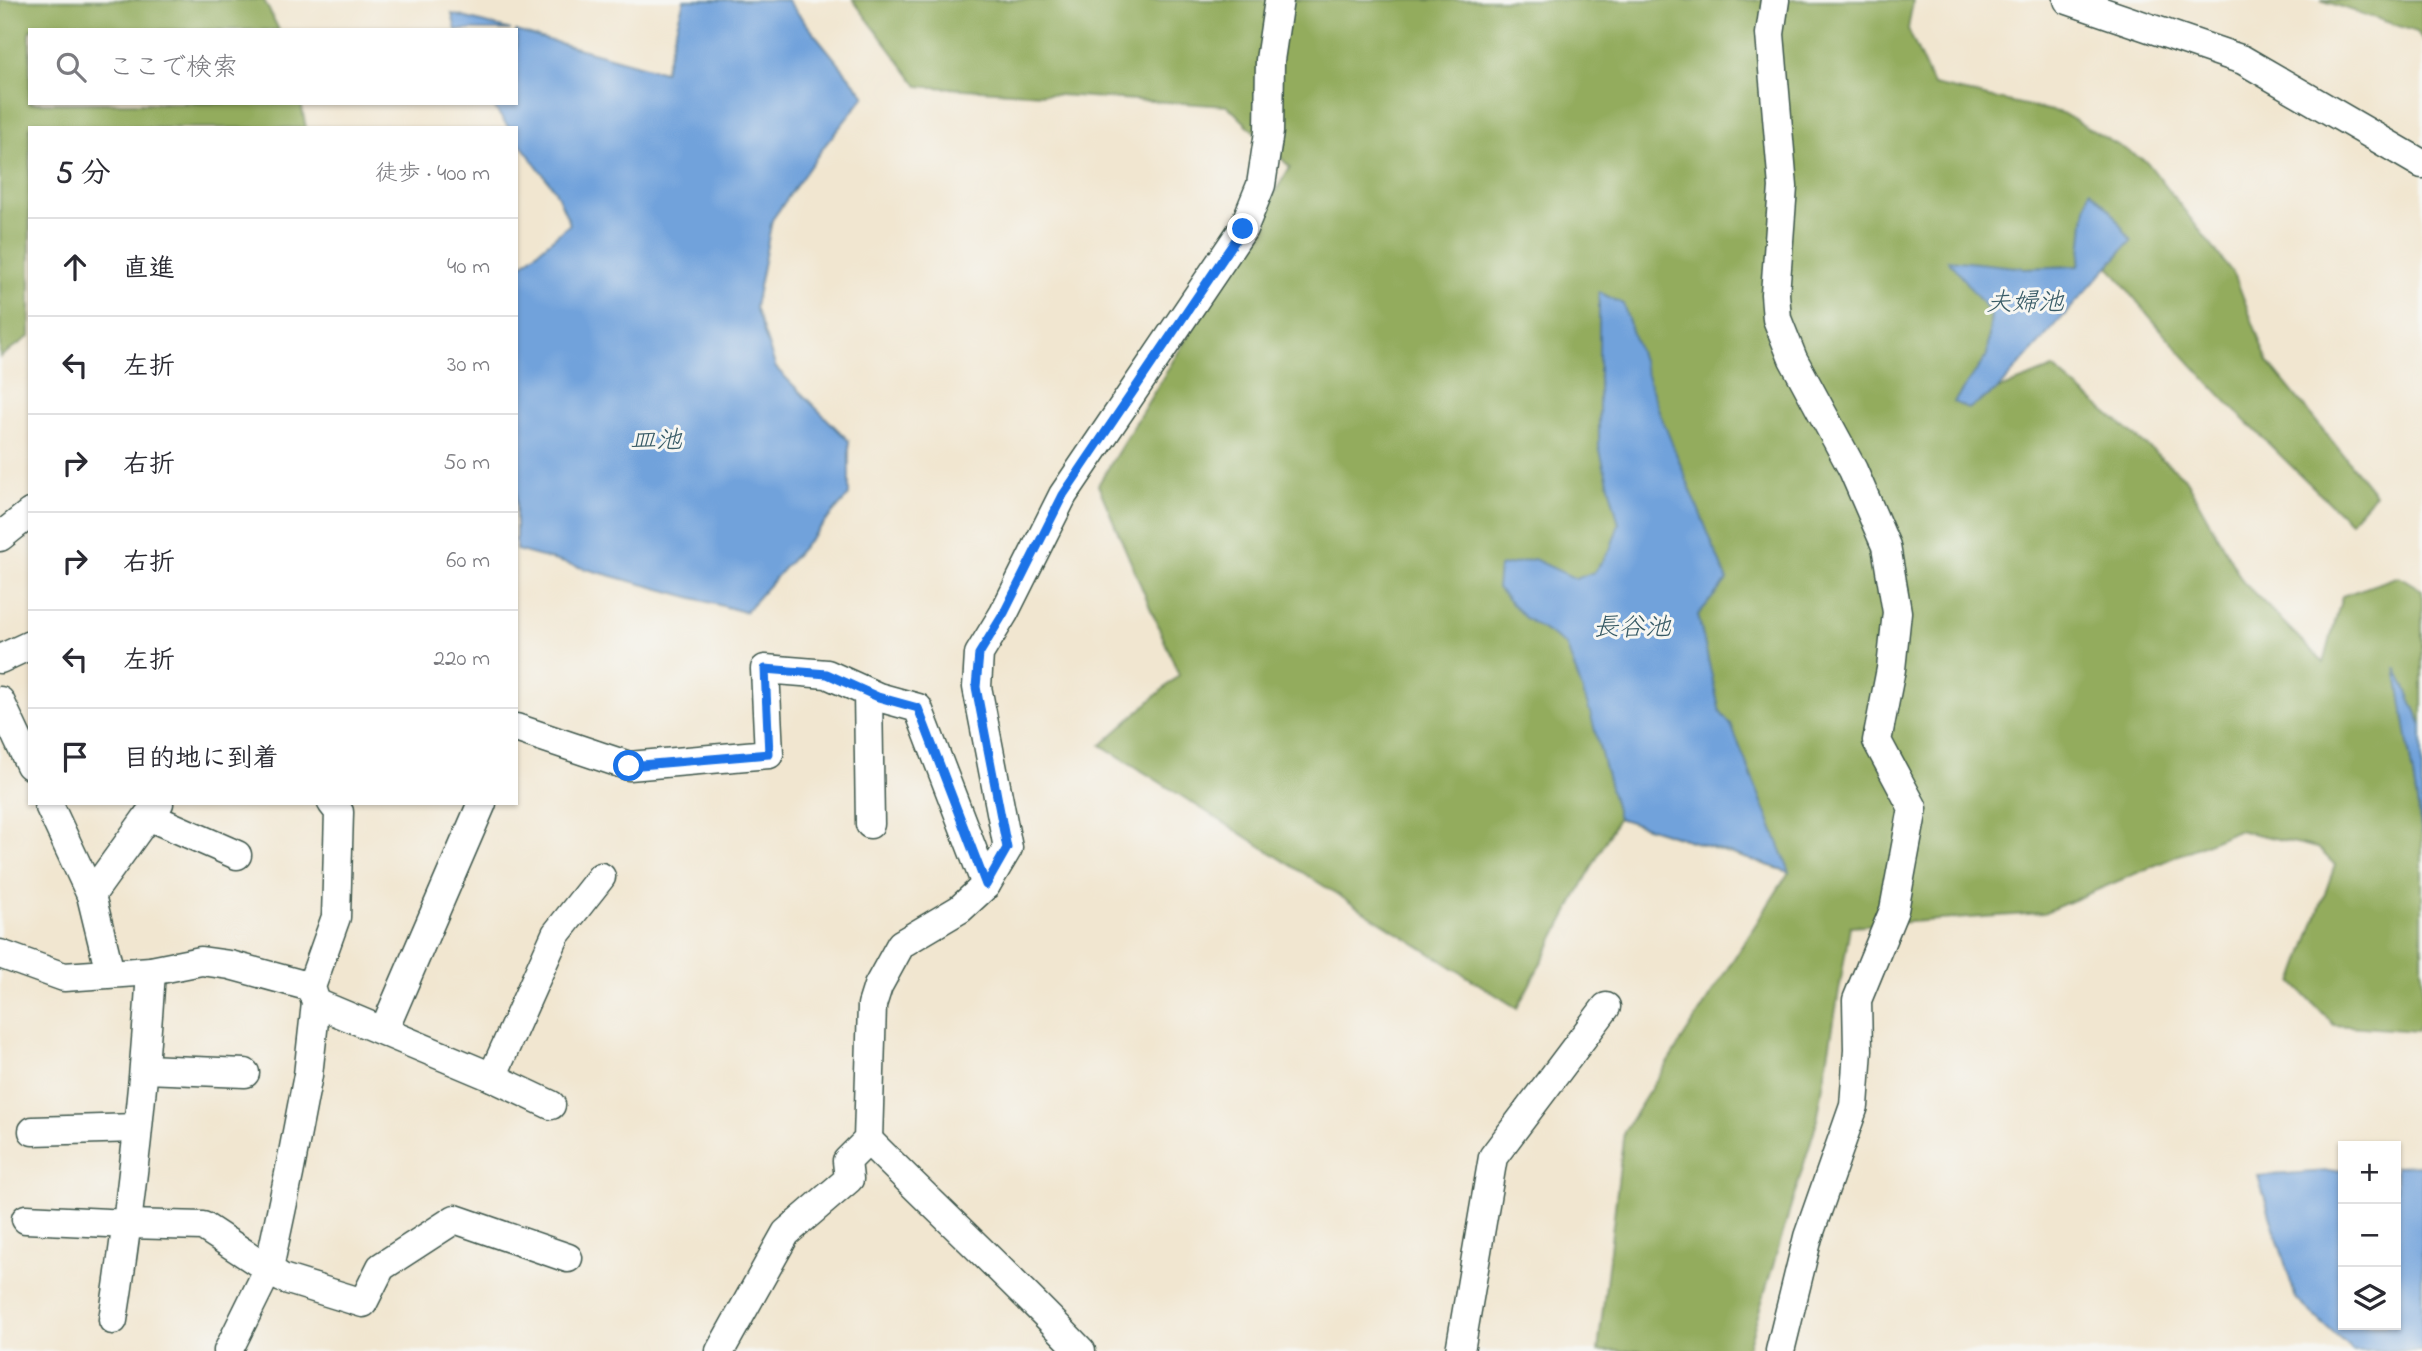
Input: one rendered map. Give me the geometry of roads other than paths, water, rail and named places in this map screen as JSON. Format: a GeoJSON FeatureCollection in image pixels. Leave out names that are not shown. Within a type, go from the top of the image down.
{"type":"FeatureCollection","features":[{"type":"Feature","properties":{"kind":"street"},"geometry":{"type":"LineString","coordinates":[[720,1351],[786,1233],[849,1179],[847,1161],[868,1140],[872,1005],[878,986],[901,944],[960,909],[986,885],[1007,848],[976,687],[979,654],[1004,613],[1063,495],[1243,229],[1261,185],[1267,145],[1270,60],[1279,0]]}},
{"type":"Feature","properties":{"kind":"street"},"geometry":{"type":"LineString","coordinates":[[1775,0],[1770,33],[1783,187],[1775,294],[1777,319],[1793,359],[1853,470],[1886,546],[1897,612],[1891,669],[1877,741],[1913,808],[1894,910],[1857,1000],[1858,1050],[1854,1106],[1808,1237],[1780,1351]]}},
{"type":"Feature","properties":{"kind":"street"},"geometry":{"type":"LineString","coordinates":[[2068,0],[2243,60],[2422,164]]}},
{"type":"Feature","properties":{"kind":"street"},"geometry":{"type":"LineString","coordinates":[[0,537],[28,515]]}},
{"type":"Feature","properties":{"kind":"street"},"geometry":{"type":"LineString","coordinates":[[0,659],[28,646]]}},
{"type":"Feature","properties":{"kind":"street"},"geometry":{"type":"LineString","coordinates":[[518,729],[629,766],[769,754],[765,669],[827,674],[868,693],[918,708],[986,885]]}},
{"type":"Feature","properties":{"kind":"street"},"geometry":{"type":"LineString","coordinates":[[868,693],[870,824]]}},
{"type":"Feature","properties":{"kind":"street"},"geometry":{"type":"LineString","coordinates":[[0,701],[28,761]]}},
{"type":"Feature","properties":{"kind":"street"},"geometry":{"type":"LineString","coordinates":[[49,805],[91,895],[110,973]]}},
{"type":"Feature","properties":{"kind":"street"},"geometry":{"type":"LineString","coordinates":[[384,1030],[481,805]]}},
{"type":"Feature","properties":{"kind":"street"},"geometry":{"type":"LineString","coordinates":[[228,1351],[269,1268],[308,1075],[314,995],[336,917],[344,806]]}},
{"type":"Feature","properties":{"kind":"street"},"geometry":{"type":"LineString","coordinates":[[91,895],[154,809],[237,855]]}},
{"type":"Feature","properties":{"kind":"street"},"geometry":{"type":"LineString","coordinates":[[492,1077],[556,934],[601,877]]}},
{"type":"Feature","properties":{"kind":"street"},"geometry":{"type":"LineString","coordinates":[[0,954],[64,977],[151,971],[201,961],[215,962],[314,995],[384,1030],[551,1105]]}},
{"type":"Feature","properties":{"kind":"street"},"geometry":{"type":"LineString","coordinates":[[113,1320],[128,1224],[136,1128],[145,1069],[151,971]]}},
{"type":"Feature","properties":{"kind":"street"},"geometry":{"type":"LineString","coordinates":[[1460,1351],[1493,1157],[1606,1007]]}},
{"type":"Feature","properties":{"kind":"street"},"geometry":{"type":"LineString","coordinates":[[145,1069],[245,1073]]}},
{"type":"Feature","properties":{"kind":"street"},"geometry":{"type":"LineString","coordinates":[[33,1131],[136,1128]]}},
{"type":"Feature","properties":{"kind":"street"},"geometry":{"type":"LineString","coordinates":[[868,1140],[1032,1299],[1081,1351]]}},
{"type":"Feature","properties":{"kind":"street"},"geometry":{"type":"LineString","coordinates":[[26,1219],[203,1226],[282,1278],[363,1303],[381,1267],[455,1219],[568,1258]]}},
{"type":"Feature","properties":{"kind":"water","name":"皿池"},"geometry":{"type":"Polygon","coordinates":[[[684,0],[787,0],[865,96],[825,145],[772,220],[755,307],[776,368],[849,441],[849,495],[745,612],[518,551],[518,268],[570,224],[555,190],[518,141],[518,126],[508,126],[492,105],[518,105],[518,32],[664,72],[684,0]]]}},
{"type":"Feature","properties":{"kind":"water"},"geometry":{"type":"Polygon","coordinates":[[[452,14],[504,28],[456,28],[452,14]]]}},
{"type":"Feature","properties":{"kind":"water","name":"夫婦池"},"geometry":{"type":"Polygon","coordinates":[[[2090,190],[2111,211],[2131,241],[1997,390],[1968,409],[1954,402],[1987,356],[1991,314],[1948,260],[2025,268],[2079,266],[2090,190]]]}},
{"type":"Feature","properties":{"kind":"water","name":"長谷池"},"geometry":{"type":"Polygon","coordinates":[[[1599,292],[1623,304],[1659,411],[1727,580],[1698,615],[1720,712],[1731,725],[1790,872],[1618,818],[1590,712],[1566,645],[1524,617],[1497,588],[1499,567],[1534,559],[1576,579],[1594,572],[1610,550],[1619,524],[1599,447],[1599,292]]]}},
{"type":"Feature","properties":{"kind":"water"},"geometry":{"type":"Polygon","coordinates":[[[2396,667],[2422,725],[2422,834],[2396,667]]]}},
{"type":"Feature","properties":{"kind":"water"},"geometry":{"type":"Polygon","coordinates":[[[2422,1165],[2422,1351],[2353,1351],[2296,1299],[2258,1176],[2338,1170],[2338,1330],[2401,1330],[2401,1166],[2422,1165]]]}}]}
